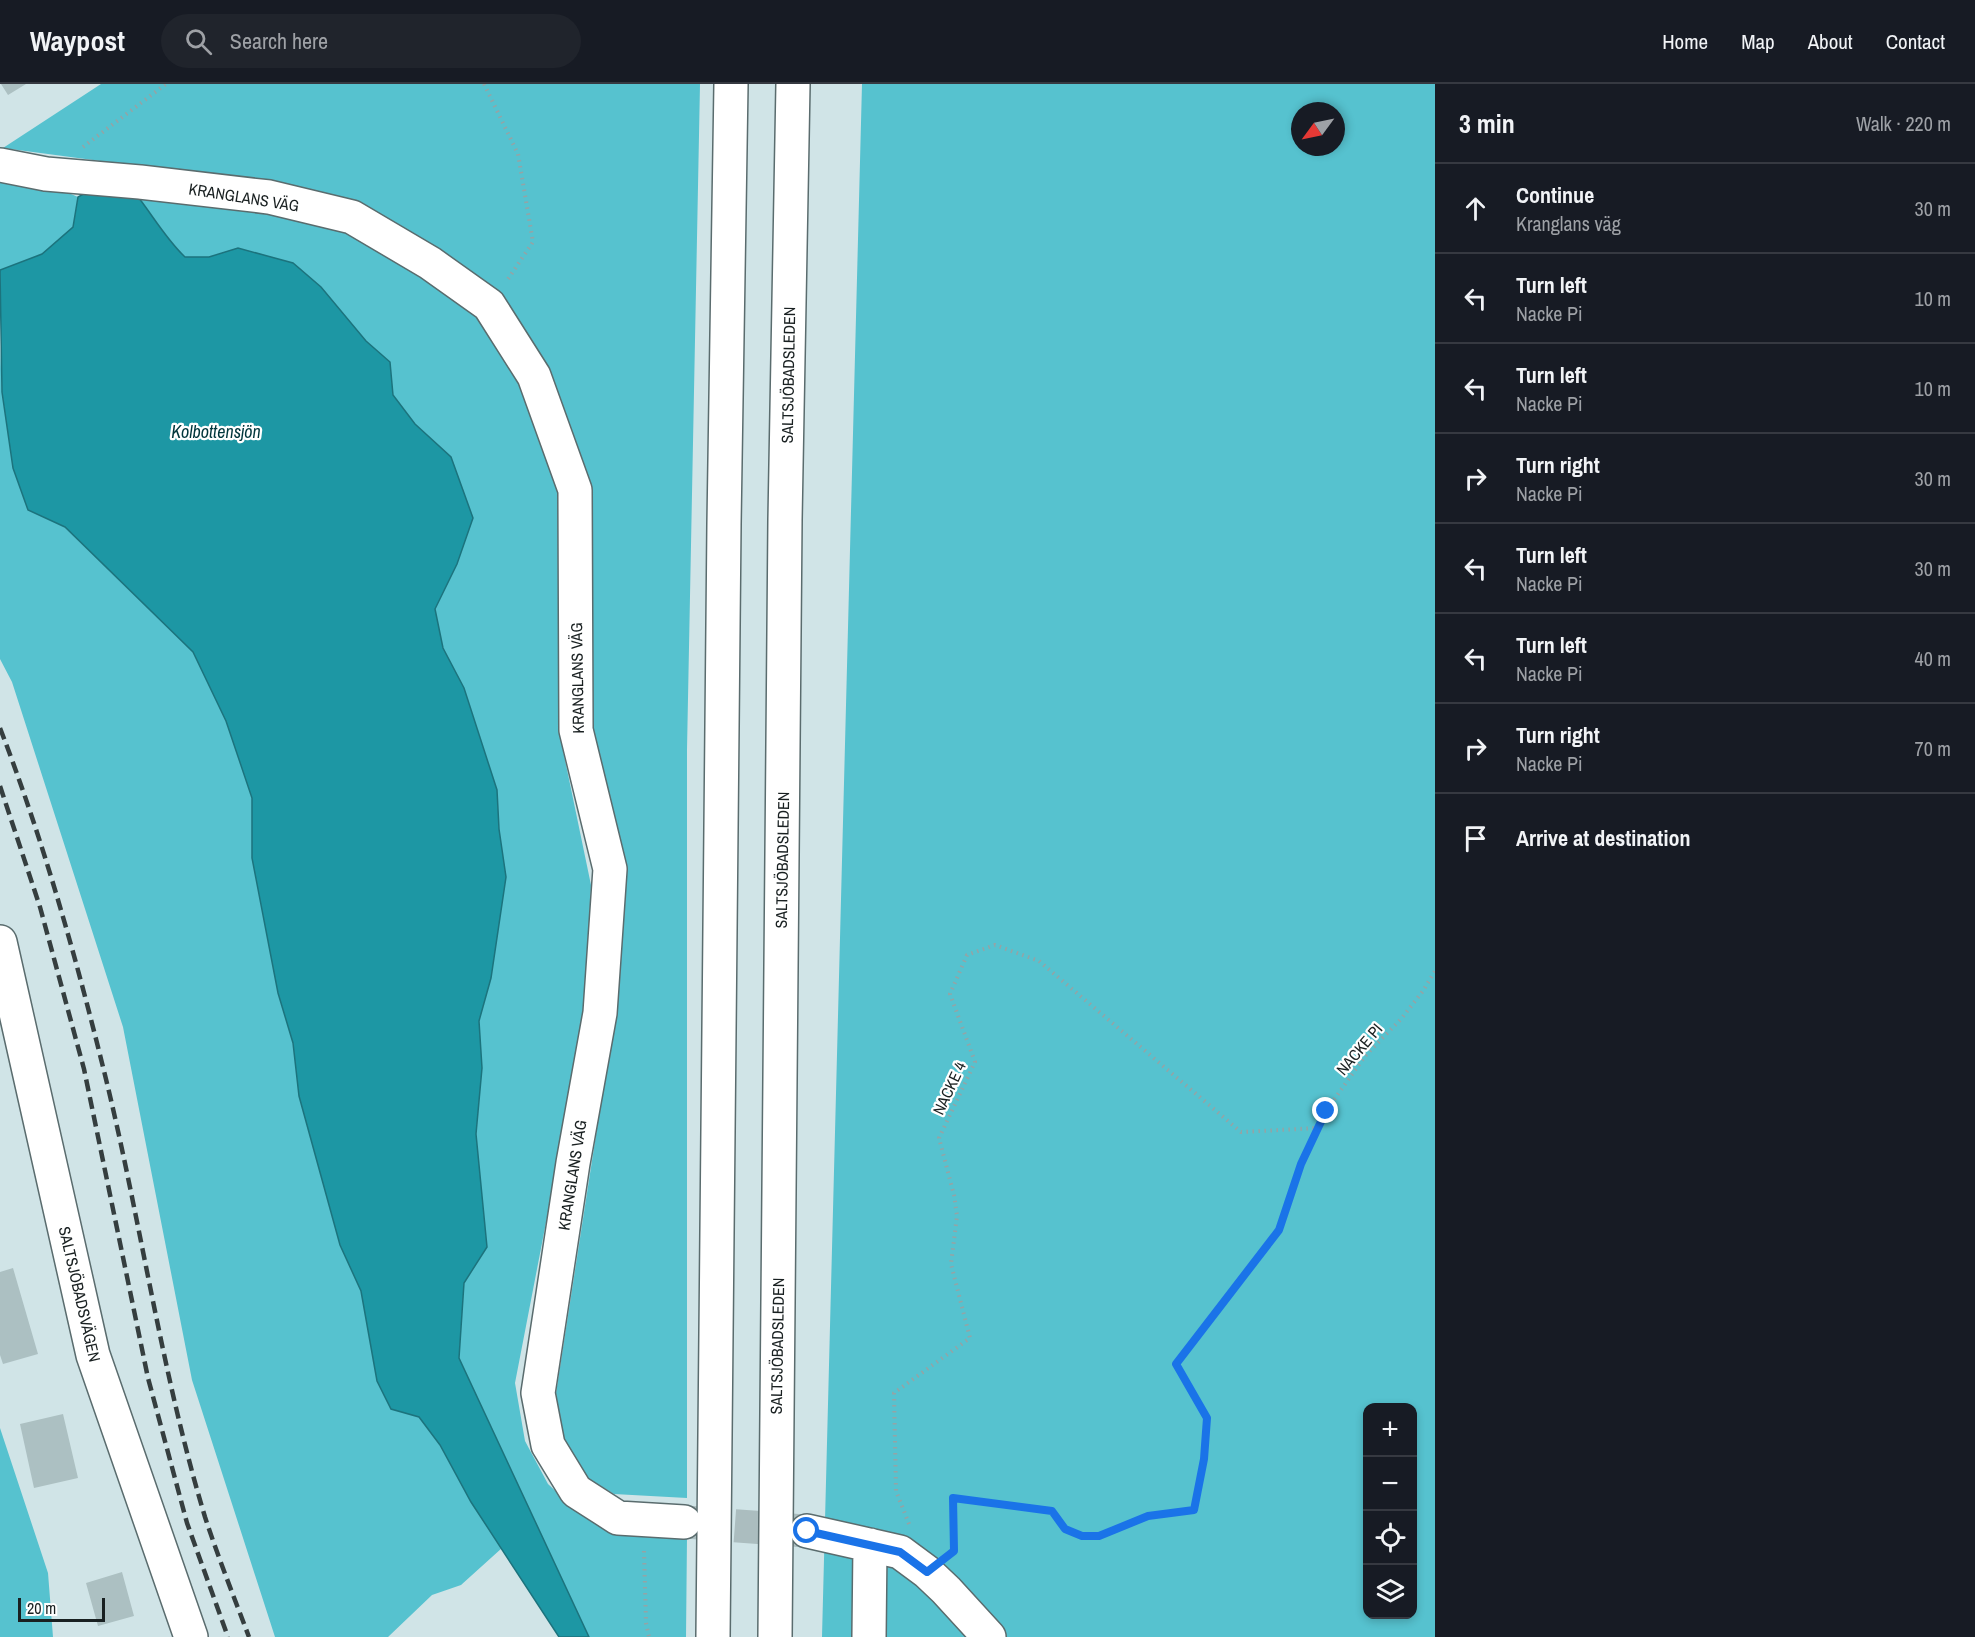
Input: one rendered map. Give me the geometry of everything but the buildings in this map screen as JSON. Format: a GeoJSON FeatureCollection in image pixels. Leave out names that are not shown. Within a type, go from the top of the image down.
{"type":"FeatureCollection","features":[{"type":"Feature","properties":{"kind":"main road"},"geometry":{"type":"LineString","coordinates":[[713,1637],[731,84]]}},
{"type":"Feature","properties":{"kind":"main road","name":"SALTSJÖBADSLEDEN"},"geometry":{"type":"LineString","coordinates":[[775,1637],[785,532],[793,84]]}},
{"type":"Feature","properties":{"kind":"main road","name":"KRANGLANS VÄG"},"geometry":{"type":"LineString","coordinates":[[0,165],[46,174],[269,197],[352,217],[430,263],[489,305],[534,376],[575,490],[576,730],[610,869],[600,1014],[573,1163],[538,1393],[548,1445],[576,1491],[618,1518],[684,1522]]}},
{"type":"Feature","properties":{"kind":"main road","name":"SALTSJÖBADSVÄGEN"},"geometry":{"type":"LineString","coordinates":[[0,942],[93,1355],[191,1637]]}},
{"type":"Feature","properties":{"kind":"main road"},"geometry":{"type":"LineString","coordinates":[[807,1531],[900,1552],[927,1572],[989,1637]]}},
{"type":"Feature","properties":{"kind":"main road"},"geometry":{"type":"LineString","coordinates":[[869,1637],[870,1545]]}},
{"type":"Feature","properties":{"kind":"path"},"geometry":{"type":"LineString","coordinates":[[46,174],[166,84]]}},
{"type":"Feature","properties":{"kind":"path"},"geometry":{"type":"LineString","coordinates":[[484,84],[518,154],[533,242],[489,305]]}},
{"type":"Feature","properties":{"kind":"path","name":"NACKE 4"},"geometry":{"type":"LineString","coordinates":[[927,1572],[896,1491],[894,1393],[970,1338],[951,1264],[957,1216],[939,1138],[975,1062],[950,994],[967,956],[996,945],[1039,961],[1241,1132],[1318,1128]]}},
{"type":"Feature","properties":{"kind":"path","name":"NACKE PI"},"geometry":{"type":"LineString","coordinates":[[927,1572],[954,1551],[953,1498],[1052,1511],[1065,1529],[1082,1536],[1099,1536],[1148,1516],[1194,1510],[1204,1459],[1207,1418],[1176,1364],[1279,1230],[1301,1164],[1326,1111],[1365,1056],[1401,1019],[1435,971]]}},
{"type":"Feature","properties":{"kind":"path"},"geometry":{"type":"LineString","coordinates":[[643,1520],[646,1623],[649,1637]]}},
{"type":"Feature","properties":{"kind":"shaded area"},"geometry":{"type":"Polygon","coordinates":[[[101,84],[700,84],[687,750],[687,1498],[614,1494],[589,1479],[563,1443],[556,1393],[614,1019],[588,733],[587,487],[504,305],[272,184],[3,148],[101,84]]]}},
{"type":"Feature","properties":{"kind":"shaded area"},"geometry":{"type":"Polygon","coordinates":[[[862,84],[1435,84],[1435,1637],[822,1637],[862,84]]]}},
{"type":"Feature","properties":{"kind":"shaded area"},"geometry":{"type":"Polygon","coordinates":[[[0,180],[50,185],[78,197],[73,227],[42,254],[0,270],[0,180]]]}},
{"type":"Feature","properties":{"kind":"shaded area"},"geometry":{"type":"Polygon","coordinates":[[[135,193],[267,206],[340,227],[482,314],[524,381],[561,494],[559,731],[591,885],[587,1010],[515,1383],[525,1441],[548,1484],[578,1512],[687,1537],[686,1637],[589,1637],[459,1358],[464,1283],[487,1247],[476,1134],[482,1068],[479,1021],[491,978],[499,829],[497,790],[464,688],[443,648],[435,609],[457,564],[451,457],[415,424],[393,395],[390,362],[366,341],[321,287],[293,264],[242,250],[209,257],[185,257],[135,193]]]}},
{"type":"Feature","properties":{"kind":"shaded area"},"geometry":{"type":"Polygon","coordinates":[[[0,346],[2,392],[13,468],[28,510],[65,527],[193,652],[226,721],[252,798],[252,858],[278,993],[293,1043],[299,1096],[340,1245],[361,1291],[377,1381],[391,1409],[419,1417],[440,1445],[471,1502],[502,1548],[461,1585],[432,1595],[388,1637],[275,1637],[192,1380],[123,1027],[12,682],[0,659],[0,346]]]}},
{"type":"Feature","properties":{"kind":"shaded area"},"geometry":{"type":"Polygon","coordinates":[[[0,1428],[48,1573],[53,1637],[0,1637],[0,1428]]]}},
{"type":"Feature","properties":{"kind":"water","name":"Kolbottensjön"},"geometry":{"type":"Polygon","coordinates":[[[96,187],[135,193],[185,257],[209,257],[238,248],[293,263],[321,287],[366,341],[390,362],[393,395],[415,424],[451,457],[473,518],[457,564],[435,609],[443,648],[464,688],[497,790],[499,829],[506,877],[491,978],[479,1021],[482,1068],[476,1134],[487,1247],[464,1283],[459,1358],[589,1637],[559,1637],[471,1502],[440,1445],[419,1417],[391,1409],[377,1381],[361,1291],[340,1245],[299,1096],[293,1043],[278,993],[252,858],[252,798],[226,721],[193,652],[65,527],[28,510],[13,468],[2,392],[0,270],[42,254],[73,227],[78,197],[96,187]]]}},
{"type":"Feature","properties":{"kind":"tunnel"},"geometry":{"type":"LineString","coordinates":[[686,1522],[805,1531]]}},
{"type":"Feature","properties":{"kind":"railway"},"geometry":{"type":"LineString","coordinates":[[0,728],[56,894],[102,1063],[189,1461],[210,1532],[249,1637]]}},
{"type":"Feature","properties":{"kind":"railway"},"geometry":{"type":"LineString","coordinates":[[0,786],[40,907],[84,1069],[148,1378],[187,1523],[228,1637]]}},
{"type":"Feature","properties":{"kind":"route"},"geometry":{"type":"LineString","coordinates":[[807,1531],[900,1552],[927,1572],[954,1551],[953,1498],[1052,1511],[1065,1529],[1082,1536],[1099,1536],[1148,1516],[1194,1510],[1204,1459],[1207,1418],[1176,1364],[1279,1230],[1301,1164],[1326,1111]]}}]}
